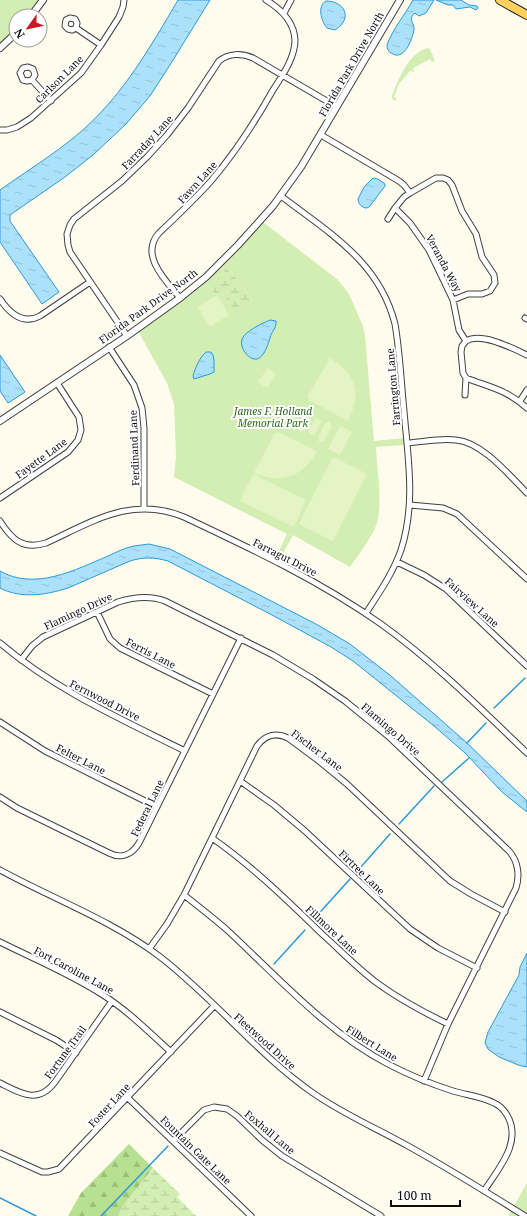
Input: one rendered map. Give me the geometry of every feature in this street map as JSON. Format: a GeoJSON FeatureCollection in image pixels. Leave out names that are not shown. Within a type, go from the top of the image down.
{"type":"FeatureCollection","features":[{"type":"Feature","properties":{"kind":"main road"},"geometry":{"type":"LineString","coordinates":[[500,0],[527,15]]}},
{"type":"Feature","properties":{"kind":"street","name":"Carlson Lane"},"geometry":{"type":"LineString","coordinates":[[0,130],[17,127],[31,118],[81,72],[119,17],[124,0]]}},
{"type":"Feature","properties":{"kind":"street"},"geometry":{"type":"LineString","coordinates":[[266,0],[284,13],[291,0]]}},
{"type":"Feature","properties":{"kind":"street","name":"Florida Park Drive North"},"geometry":{"type":"LineString","coordinates":[[0,421],[127,336],[180,298],[222,263],[252,231],[281,196],[301,167],[400,0]]}},
{"type":"Feature","properties":{"kind":"street","name":"Fawn Lane"},"geometry":{"type":"LineString","coordinates":[[180,298],[156,265],[153,250],[155,238],[159,232],[204,188],[225,164],[250,128],[283,74],[292,53],[295,40],[291,25],[284,13]]}},
{"type":"Feature","properties":{"kind":"street"},"geometry":{"type":"LineString","coordinates":[[76,28],[101,45]]}},
{"type":"Feature","properties":{"kind":"street"},"geometry":{"type":"LineString","coordinates":[[0,48],[8,40]]}},
{"type":"Feature","properties":{"kind":"street","name":"Farraday Lane"},"geometry":{"type":"LineString","coordinates":[[127,336],[69,249],[67,234],[70,225],[77,216],[122,182],[160,143],[188,108],[219,61],[230,55],[244,55],[257,59],[337,107]]}},
{"type":"Feature","properties":{"kind":"street"},"geometry":{"type":"LineString","coordinates":[[32,80],[51,101]]}},
{"type":"Feature","properties":{"kind":"street"},"geometry":{"type":"LineString","coordinates":[[321,135],[399,181],[410,193]]}},
{"type":"Feature","properties":{"kind":"street"},"geometry":{"type":"LineString","coordinates":[[388,218],[401,200],[436,178],[448,180],[452,185],[462,211],[476,234],[482,257],[494,276],[495,284],[490,291],[482,294],[468,294],[453,300]]}},
{"type":"Feature","properties":{"kind":"street","name":"Farrington Lane"},"geometry":{"type":"LineString","coordinates":[[281,196],[350,250],[368,268],[381,288],[391,311],[396,332],[410,474],[410,505],[406,531],[397,562],[387,581],[366,613]]}},
{"type":"Feature","properties":{"kind":"street","name":"Veranda Way"},"geometry":{"type":"LineString","coordinates":[[394,208],[410,223],[423,240],[453,300],[458,330],[466,341]]}},
{"type":"Feature","properties":{"kind":"street"},"geometry":{"type":"LineString","coordinates":[[0,299],[8,310],[15,316],[22,319],[33,319],[40,316],[90,282]]}},
{"type":"Feature","properties":{"kind":"street"},"geometry":{"type":"LineString","coordinates":[[465,395],[466,378],[463,373],[461,354],[462,346],[466,341],[476,338],[494,342],[527,355]]}},
{"type":"Feature","properties":{"kind":"street","name":"Ferdinand Lane"},"geometry":{"type":"LineString","coordinates":[[109,347],[134,385],[142,408],[144,428],[144,508]]}},
{"type":"Feature","properties":{"kind":"street"},"geometry":{"type":"LineString","coordinates":[[466,378],[495,387],[520,401],[527,408]]}},
{"type":"Feature","properties":{"kind":"street","name":"Fayette Lane"},"geometry":{"type":"LineString","coordinates":[[0,498],[68,452],[78,440],[80,430],[79,417],[57,383]]}},
{"type":"Feature","properties":{"kind":"street"},"geometry":{"type":"LineString","coordinates":[[520,401],[527,390]]}},
{"type":"Feature","properties":{"kind":"street"},"geometry":{"type":"LineString","coordinates":[[407,443],[452,439],[462,440],[472,444],[484,452],[527,492]]}},
{"type":"Feature","properties":{"kind":"street"},"geometry":{"type":"LineString","coordinates":[[410,505],[443,508],[457,514],[527,579]]}},
{"type":"Feature","properties":{"kind":"street","name":"Farragut Drive"},"geometry":{"type":"LineString","coordinates":[[0,521],[9,534],[18,542],[27,545],[37,545],[46,543],[115,512],[131,509],[144,508],[171,512],[192,520],[302,574],[366,613],[434,666],[527,753]]}},
{"type":"Feature","properties":{"kind":"street","name":"Fairview Lane"},"geometry":{"type":"LineString","coordinates":[[397,562],[424,575],[441,586],[527,666]]}},
{"type":"Feature","properties":{"kind":"street","name":"Flamingo Drive"},"geometry":{"type":"LineString","coordinates":[[20,660],[32,646],[43,637],[129,599],[142,597],[156,598],[172,604],[241,638],[296,668],[336,695],[388,736],[509,851],[516,864],[518,878],[516,888],[448,1024],[424,1081]]}},
{"type":"Feature","properties":{"kind":"street","name":"Ferris Lane"},"geometry":{"type":"LineString","coordinates":[[97,612],[110,639],[120,648],[213,694]]}},
{"type":"Feature","properties":{"kind":"street","name":"Federal Lane"},"geometry":{"type":"LineString","coordinates":[[0,797],[17,808],[102,850],[120,856],[127,855],[137,847],[241,638]]}},
{"type":"Feature","properties":{"kind":"street","name":"Fernwood Drive"},"geometry":{"type":"LineString","coordinates":[[0,643],[20,660],[80,698],[185,751]]}},
{"type":"Feature","properties":{"kind":"street","name":"Felter Lane"},"geometry":{"type":"LineString","coordinates":[[0,722],[50,753],[157,807]]}},
{"type":"Feature","properties":{"kind":"street","name":"Fischer Lane"},"geometry":{"type":"LineString","coordinates":[[149,949],[167,924],[184,895],[257,746],[267,736],[274,735],[286,737],[309,753],[347,784],[450,881],[504,912]]}},
{"type":"Feature","properties":{"kind":"street","name":"Firtree Lane"},"geometry":{"type":"LineString","coordinates":[[240,781],[274,805],[305,831],[410,929],[438,948],[476,968]]}},
{"type":"Feature","properties":{"kind":"street","name":"Fillmore Lane"},"geometry":{"type":"LineString","coordinates":[[212,838],[235,854],[262,877],[370,978],[407,1003],[448,1024]]}},
{"type":"Feature","properties":{"kind":"street","name":"Fleetwood Drive"},"geometry":{"type":"LineString","coordinates":[[0,870],[107,924],[149,949],[179,973],[276,1064],[315,1095],[352,1117],[415,1150],[525,1216]]}},
{"type":"Feature","properties":{"kind":"street","name":"Filbert Lane"},"geometry":{"type":"LineString","coordinates":[[184,895],[221,925],[316,1014],[339,1033],[372,1055],[398,1069],[424,1081],[493,1102],[503,1110],[508,1117],[512,1132],[511,1146],[484,1192]]}},
{"type":"Feature","properties":{"kind":"street","name":"Fort Caroline Lane"},"geometry":{"type":"LineString","coordinates":[[0,942],[86,985],[112,1001],[171,1052]]}},
{"type":"Feature","properties":{"kind":"street","name":"Fortune Trail"},"geometry":{"type":"LineString","coordinates":[[0,1082],[23,1094],[41,1094],[49,1090],[112,1001]]}},
{"type":"Feature","properties":{"kind":"street","name":"Foster Lane"},"geometry":{"type":"LineString","coordinates":[[0,1153],[39,1171],[48,1172],[57,1170],[65,1164],[214,1006]]}},
{"type":"Feature","properties":{"kind":"street"},"geometry":{"type":"LineString","coordinates":[[0,1012],[56,1040],[76,1053]]}},
{"type":"Feature","properties":{"kind":"street","name":"Fountain Gate Lane"},"geometry":{"type":"LineString","coordinates":[[128,1098],[252,1216]]}},
{"type":"Feature","properties":{"kind":"street","name":"Foxhall Lane"},"geometry":{"type":"LineString","coordinates":[[173,1141],[204,1110],[214,1107],[227,1108],[282,1156],[381,1216]]}},
{"type":"Feature","properties":{"kind":"green space"},"geometry":{"type":"Polygon","coordinates":[[[0,0],[39,0],[33,8],[8,8],[8,36],[0,43],[0,0]]]}},
{"type":"Feature","properties":{"kind":"green space"},"geometry":{"type":"Polygon","coordinates":[[[428,48],[430,49],[435,61],[432,62],[430,59],[413,68],[414,72],[410,71],[399,84],[394,97],[397,99],[394,101],[392,95],[405,67],[415,55],[428,48]]]}},
{"type":"Feature","properties":{"kind":"green space","name":"James F. Holland Memorial Park"},"geometry":{"type":"Polygon","coordinates":[[[263,222],[338,280],[349,294],[363,326],[374,441],[404,438],[405,445],[376,447],[379,492],[378,519],[370,537],[350,567],[293,535],[279,561],[275,559],[287,534],[174,477],[176,456],[174,404],[167,383],[138,331],[206,278],[238,250],[263,222]],[[229,269],[217,278],[211,288],[214,293],[225,295],[233,311],[239,309],[252,300],[229,269]]]}},
{"type":"Feature","properties":{"kind":"green space"},"geometry":{"type":"Polygon","coordinates":[[[227,268],[252,300],[235,312],[233,311],[225,295],[214,293],[210,286],[227,268]]]}},
{"type":"Feature","properties":{"kind":"green space"},"geometry":{"type":"Polygon","coordinates":[[[217,295],[229,315],[210,327],[198,307],[217,295]]]}},
{"type":"Feature","properties":{"kind":"green space"},"geometry":{"type":"Polygon","coordinates":[[[330,358],[346,371],[354,385],[356,393],[355,401],[348,421],[309,400],[308,396],[330,358]]]}},
{"type":"Feature","properties":{"kind":"green space"},"geometry":{"type":"Polygon","coordinates":[[[268,368],[276,374],[267,388],[258,382],[268,368]]]}},
{"type":"Feature","properties":{"kind":"green space"},"geometry":{"type":"Polygon","coordinates":[[[308,411],[312,416],[304,431],[303,430],[301,432],[297,427],[305,413],[308,411]]]}},
{"type":"Feature","properties":{"kind":"green space"},"geometry":{"type":"Polygon","coordinates":[[[315,418],[322,421],[314,436],[308,432],[315,418]]]}},
{"type":"Feature","properties":{"kind":"green space"},"geometry":{"type":"Polygon","coordinates":[[[328,421],[332,426],[324,441],[318,441],[325,423],[328,421]]]}},
{"type":"Feature","properties":{"kind":"green space"},"geometry":{"type":"Polygon","coordinates":[[[340,426],[352,432],[340,455],[328,449],[340,426]]]}},
{"type":"Feature","properties":{"kind":"green space"},"geometry":{"type":"Polygon","coordinates":[[[278,432],[317,451],[305,467],[298,473],[290,476],[274,478],[254,473],[274,434],[278,432]]]}},
{"type":"Feature","properties":{"kind":"green space"},"geometry":{"type":"Polygon","coordinates":[[[333,457],[367,474],[333,541],[299,524],[333,457]]]}},
{"type":"Feature","properties":{"kind":"green space"},"geometry":{"type":"Polygon","coordinates":[[[253,474],[306,500],[294,527],[240,501],[253,474]]]}},
{"type":"Feature","properties":{"kind":"green space"},"geometry":{"type":"Polygon","coordinates":[[[129,1144],[153,1168],[123,1206],[118,1216],[68,1216],[81,1193],[129,1144]]]}},
{"type":"Feature","properties":{"kind":"green space"},"geometry":{"type":"Polygon","coordinates":[[[153,1168],[180,1194],[177,1197],[196,1216],[118,1216],[123,1206],[153,1168]]]}},
{"type":"Feature","properties":{"kind":"green space"},"geometry":{"type":"Polygon","coordinates":[[[527,1183],[527,1216],[508,1216],[527,1183]]]}},
{"type":"Feature","properties":{"kind":"water"},"geometry":{"type":"Polygon","coordinates":[[[178,0],[210,0],[150,96],[126,124],[93,155],[65,177],[10,215],[10,221],[59,292],[42,304],[0,242],[0,190],[64,145],[84,129],[98,115],[112,100],[136,68],[178,0]]]}},
{"type":"Feature","properties":{"kind":"water"},"geometry":{"type":"Polygon","coordinates":[[[413,0],[434,0],[426,13],[419,16],[415,13],[413,15],[411,19],[414,30],[407,49],[400,55],[396,55],[387,49],[387,45],[392,33],[413,0]]]}},
{"type":"Feature","properties":{"kind":"water"},"geometry":{"type":"Polygon","coordinates":[[[436,0],[461,0],[469,5],[477,6],[478,8],[476,10],[470,7],[456,9],[453,5],[448,5],[436,0]]]}},
{"type":"Feature","properties":{"kind":"water"},"geometry":{"type":"Polygon","coordinates":[[[326,1],[338,4],[344,11],[344,20],[335,30],[327,28],[323,22],[321,10],[323,3],[326,1]]]}},
{"type":"Feature","properties":{"kind":"water"},"geometry":{"type":"Polygon","coordinates":[[[373,178],[378,179],[385,184],[385,186],[370,206],[365,208],[360,204],[358,199],[364,187],[373,178]]]}},
{"type":"Feature","properties":{"kind":"water"},"geometry":{"type":"Polygon","coordinates":[[[270,320],[276,321],[276,323],[266,348],[260,358],[251,358],[246,354],[243,348],[241,342],[242,339],[250,330],[270,320]]]}},
{"type":"Feature","properties":{"kind":"water"},"geometry":{"type":"Polygon","coordinates":[[[206,352],[211,352],[213,355],[214,372],[194,379],[193,376],[196,366],[206,352]]]}},
{"type":"Feature","properties":{"kind":"water"},"geometry":{"type":"Polygon","coordinates":[[[0,355],[25,392],[8,403],[0,391],[0,355]]]}},
{"type":"Feature","properties":{"kind":"water"},"geometry":{"type":"Polygon","coordinates":[[[149,544],[170,549],[316,624],[350,644],[391,676],[467,743],[527,801],[527,812],[502,792],[465,753],[434,726],[353,661],[331,647],[272,615],[168,561],[144,558],[130,561],[68,588],[42,594],[16,594],[0,588],[0,571],[13,577],[41,579],[69,572],[127,548],[149,544]]]}},
{"type":"Feature","properties":{"kind":"water"},"geometry":{"type":"Polygon","coordinates":[[[527,953],[527,1067],[499,1057],[488,1049],[485,1043],[488,1032],[519,975],[520,967],[527,953]]]}},
{"type":"Feature","properties":{"kind":"waterway"},"geometry":{"type":"LineString","coordinates":[[494,708],[525,678]]}},
{"type":"Feature","properties":{"kind":"waterway"},"geometry":{"type":"LineString","coordinates":[[467,743],[486,723]]}},
{"type":"Feature","properties":{"kind":"waterway"},"geometry":{"type":"LineString","coordinates":[[442,782],[469,758]]}},
{"type":"Feature","properties":{"kind":"waterway"},"geometry":{"type":"LineString","coordinates":[[399,824],[434,786]]}},
{"type":"Feature","properties":{"kind":"waterway"},"geometry":{"type":"LineString","coordinates":[[360,868],[390,834]]}},
{"type":"Feature","properties":{"kind":"waterway"},"geometry":{"type":"LineString","coordinates":[[313,920],[350,879]]}},
{"type":"Feature","properties":{"kind":"waterway"},"geometry":{"type":"LineString","coordinates":[[274,964],[305,930]]}},
{"type":"Feature","properties":{"kind":"waterway"},"geometry":{"type":"LineString","coordinates":[[101,1216],[168,1146]]}},
{"type":"Feature","properties":{"kind":"waterway"},"geometry":{"type":"LineString","coordinates":[[0,1198],[36,1216]]}}]}
